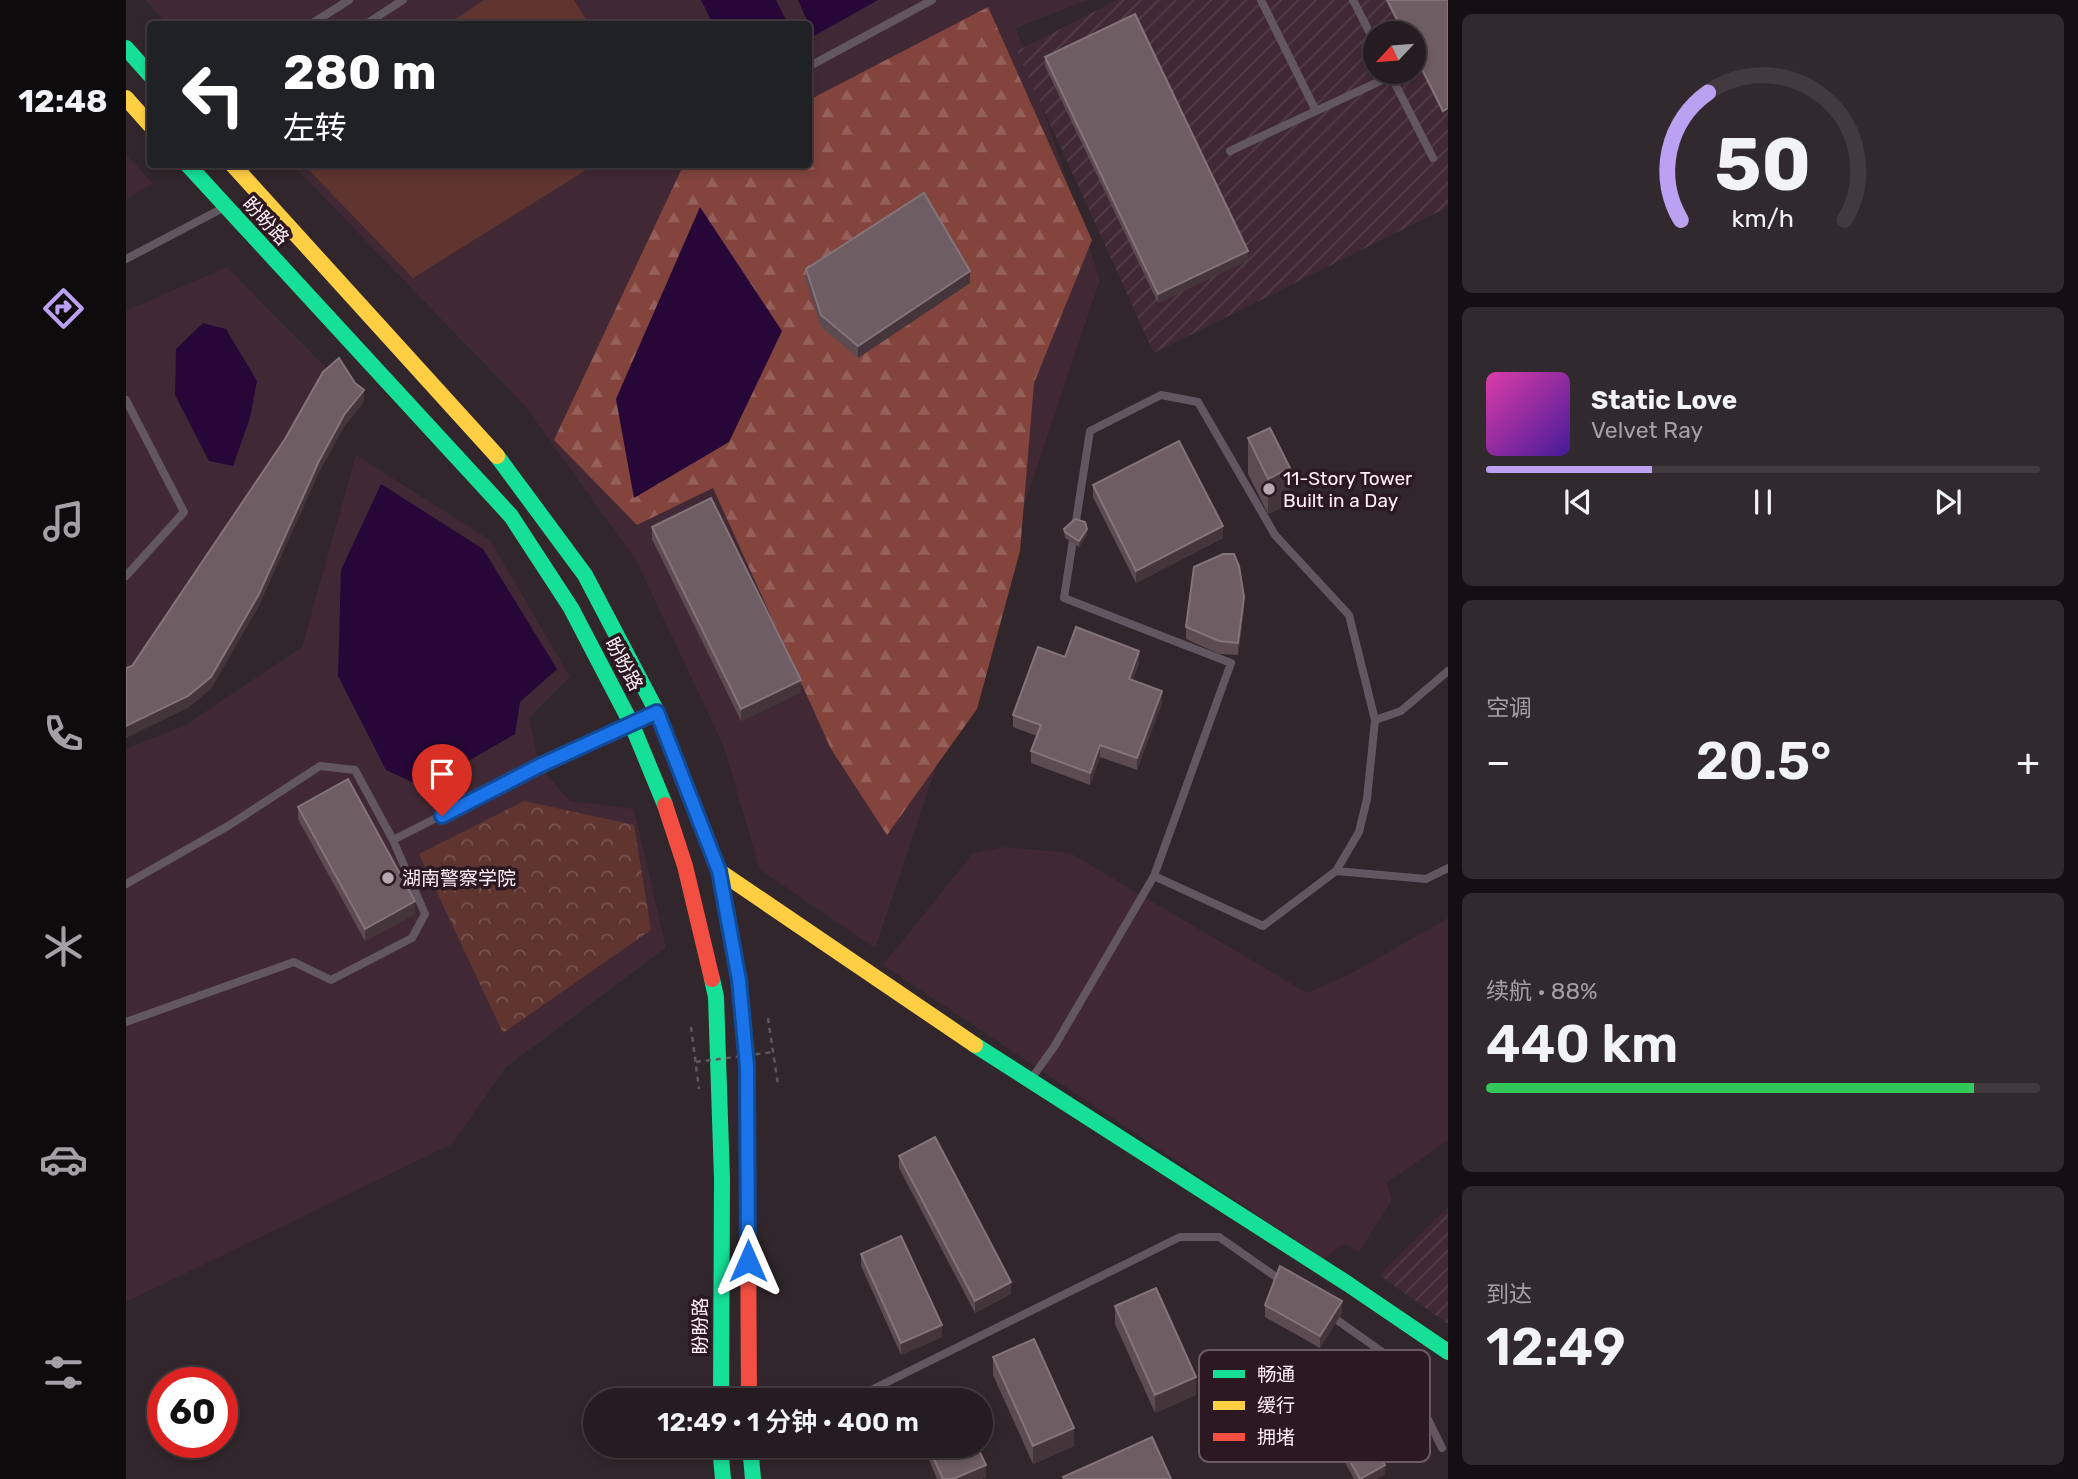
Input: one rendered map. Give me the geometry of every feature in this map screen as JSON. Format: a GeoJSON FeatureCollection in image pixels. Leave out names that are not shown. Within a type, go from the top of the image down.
{"type":"FeatureCollection","features":[{"type":"Feature","properties":{"kind":"main road"},"geometry":{"type":"LineString","coordinates":[[126,48],[147,72]]}},
{"type":"Feature","properties":{"kind":"main road"},"geometry":{"type":"LineString","coordinates":[[126,97],[147,122]]}},
{"type":"Feature","properties":{"kind":"main road","name":"盼盼路"},"geometry":{"type":"LineString","coordinates":[[191,168],[512,516],[571,608],[632,725],[663,800],[685,866],[716,997],[722,1180],[721,1388]]}},
{"type":"Feature","properties":{"kind":"main road","name":"盼盼路"},"geometry":{"type":"LineString","coordinates":[[236,168],[494,452],[585,575],[657,712],[719,871],[739,980],[747,1067],[749,1388]]}},
{"type":"Feature","properties":{"kind":"main road"},"geometry":{"type":"LineString","coordinates":[[719,871],[1029,1081],[1348,1284],[1448,1352]]}},
{"type":"Feature","properties":{"kind":"main road"},"geometry":{"type":"LineString","coordinates":[[721,1458],[723,1479]]}},
{"type":"Feature","properties":{"kind":"main road"},"geometry":{"type":"LineString","coordinates":[[751,1458],[753,1479]]}},
{"type":"Feature","properties":{"kind":"lane"},"geometry":{"type":"LineString","coordinates":[[316,21],[349,0]]}},
{"type":"Feature","properties":{"kind":"lane"},"geometry":{"type":"LineString","coordinates":[[371,21],[403,0]]}},
{"type":"Feature","properties":{"kind":"lane"},"geometry":{"type":"LineString","coordinates":[[812,65],[932,0]]}},
{"type":"Feature","properties":{"kind":"lane"},"geometry":{"type":"LineString","coordinates":[[1261,0],[1316,111]]}},
{"type":"Feature","properties":{"kind":"lane"},"geometry":{"type":"LineString","coordinates":[[1353,0],[1364,21]]}},
{"type":"Feature","properties":{"kind":"lane"},"geometry":{"type":"LineString","coordinates":[[1230,151],[1370,84]]}},
{"type":"Feature","properties":{"kind":"lane"},"geometry":{"type":"LineString","coordinates":[[1395,84],[1433,158]]}},
{"type":"Feature","properties":{"kind":"lane"},"geometry":{"type":"LineString","coordinates":[[126,259],[225,207]]}},
{"type":"Feature","properties":{"kind":"lane"},"geometry":{"type":"LineString","coordinates":[[1029,1081],[1054,1047],[1154,876],[1231,663],[1064,597],[1090,432],[1161,395],[1198,402],[1275,535],[1349,615],[1375,720],[1367,799],[1359,832],[1336,871],[1263,926],[1154,876]]}},
{"type":"Feature","properties":{"kind":"lane"},"geometry":{"type":"LineString","coordinates":[[126,400],[184,512],[126,576]]}},
{"type":"Feature","properties":{"kind":"lane"},"geometry":{"type":"LineString","coordinates":[[1375,720],[1401,711],[1448,671]]}},
{"type":"Feature","properties":{"kind":"lane"},"geometry":{"type":"LineString","coordinates":[[393,841],[539,766],[657,712]]}},
{"type":"Feature","properties":{"kind":"lane"},"geometry":{"type":"LineString","coordinates":[[126,884],[228,826],[320,766],[355,769],[393,841],[425,914],[412,937],[331,980],[294,962],[126,1022]]}},
{"type":"Feature","properties":{"kind":"lane"},"geometry":{"type":"LineString","coordinates":[[1336,871],[1426,879],[1448,868]]}},
{"type":"Feature","properties":{"kind":"lane"},"geometry":{"type":"LineString","coordinates":[[875,1388],[1180,1237],[1219,1237],[1288,1285]]}},
{"type":"Feature","properties":{"kind":"lane"},"geometry":{"type":"LineString","coordinates":[[1322,1309],[1380,1350]]}},
{"type":"Feature","properties":{"kind":"lane"},"geometry":{"type":"LineString","coordinates":[[1430,1423],[1442,1448]]}},
{"type":"Feature","properties":{"kind":"path"},"geometry":{"type":"LineString","coordinates":[[768,1018],[778,1085]]}},
{"type":"Feature","properties":{"kind":"path"},"geometry":{"type":"LineString","coordinates":[[691,1027],[699,1092]]}},
{"type":"Feature","properties":{"kind":"path"},"geometry":{"type":"LineString","coordinates":[[696,1062],[773,1052]]}},
{"type":"Feature","properties":{"kind":"shaded area"},"geometry":{"type":"Polygon","coordinates":[[[145,0],[1088,0],[1016,28],[1100,280],[875,948],[760,870],[724,747],[636,560],[525,406],[296,168],[812,168],[812,21],[164,21],[145,0]]]}},
{"type":"Feature","properties":{"kind":"shaded area"},"geometry":{"type":"Polygon","coordinates":[[[701,0],[776,0],[786,21],[712,21],[701,0]]]}},
{"type":"Feature","properties":{"kind":"shaded area"},"geometry":{"type":"Polygon","coordinates":[[[798,0],[878,0],[814,36],[812,21],[807,21],[798,0]]]}},
{"type":"Feature","properties":{"kind":"shaded area"},"geometry":{"type":"Polygon","coordinates":[[[1117,0],[1448,0],[1448,207],[1154,353],[1017,51],[1117,0]]]}},
{"type":"Feature","properties":{"kind":"shaded area"},"geometry":{"type":"Polygon","coordinates":[[[126,154],[152,183],[126,200],[126,154]]]}},
{"type":"Feature","properties":{"kind":"shaded area"},"geometry":{"type":"Polygon","coordinates":[[[700,207],[782,331],[729,442],[634,498],[616,399],[700,207]]]}},
{"type":"Feature","properties":{"kind":"shaded area"},"geometry":{"type":"Polygon","coordinates":[[[227,267],[338,380],[126,690],[126,311],[227,267]]]}},
{"type":"Feature","properties":{"kind":"shaded area"},"geometry":{"type":"Polygon","coordinates":[[[203,323],[226,329],[257,381],[250,418],[233,466],[209,461],[175,395],[176,349],[203,323]]]}},
{"type":"Feature","properties":{"kind":"shaded area","name":"湖南警察学院"},"geometry":{"type":"Polygon","coordinates":[[[356,455],[490,540],[570,677],[529,718],[539,766],[570,801],[634,809],[666,948],[506,1067],[452,1144],[126,1302],[126,749],[184,726],[302,647],[356,455]]]}},
{"type":"Feature","properties":{"kind":"shaded area"},"geometry":{"type":"Polygon","coordinates":[[[381,484],[483,549],[557,669],[520,702],[515,734],[423,787],[386,770],[338,676],[341,570],[381,484]]]}},
{"type":"Feature","properties":{"kind":"shaded area"},"geometry":{"type":"Polygon","coordinates":[[[1006,847],[1070,853],[1307,993],[1350,974],[1448,918],[1448,1140],[1387,1183],[1392,1200],[1359,1252],[1344,1244],[1323,1259],[883,965],[973,853],[1006,847]]]}},
{"type":"Feature","properties":{"kind":"shaded area"},"geometry":{"type":"Polygon","coordinates":[[[1448,1207],[1448,1324],[1379,1275],[1448,1207]]]}},
{"type":"Feature","properties":{"kind":"green space"},"geometry":{"type":"Polygon","coordinates":[[[484,0],[574,0],[587,21],[452,21],[484,0]]]}},
{"type":"Feature","properties":{"kind":"green space"},"geometry":{"type":"Polygon","coordinates":[[[988,7],[1092,240],[1034,383],[1020,551],[977,709],[887,835],[831,749],[713,488],[637,525],[554,440],[682,168],[812,168],[812,98],[988,7]]]}},
{"type":"Feature","properties":{"kind":"green space"},"geometry":{"type":"Polygon","coordinates":[[[307,168],[589,168],[413,278],[307,168]]]}},
{"type":"Feature","properties":{"kind":"green space"},"geometry":{"type":"Polygon","coordinates":[[[524,801],[634,825],[651,930],[503,1033],[419,854],[524,801]]]}},
{"type":"Feature","properties":{"kind":"building"},"geometry":{"type":"Polygon","coordinates":[[[1387,0],[1448,0],[1448,108],[1443,111],[1426,77],[1426,21],[1398,21],[1387,0]]]}},
{"type":"Feature","properties":{"kind":"building"},"geometry":{"type":"Polygon","coordinates":[[[1135,14],[1248,251],[1158,294],[1045,57],[1135,14]]]}},
{"type":"Feature","properties":{"kind":"building"},"geometry":{"type":"Polygon","coordinates":[[[924,193],[970,271],[858,346],[821,315],[806,269],[924,193]]]}},
{"type":"Feature","properties":{"kind":"building"},"geometry":{"type":"Polygon","coordinates":[[[339,358],[355,383],[364,390],[344,415],[319,461],[259,594],[211,677],[188,696],[126,726],[126,668],[132,666],[285,439],[323,372],[339,358]]]}},
{"type":"Feature","properties":{"kind":"building"},"geometry":{"type":"Polygon","coordinates":[[[1270,428],[1290,468],[1268,479],[1248,438],[1270,428]]]}},
{"type":"Feature","properties":{"kind":"building"},"geometry":{"type":"Polygon","coordinates":[[[1179,441],[1223,526],[1136,571],[1093,485],[1179,441]]]}},
{"type":"Feature","properties":{"kind":"building"},"geometry":{"type":"Polygon","coordinates":[[[711,498],[801,680],[741,709],[652,527],[711,498]]]}},
{"type":"Feature","properties":{"kind":"building"},"geometry":{"type":"Polygon","coordinates":[[[1075,519],[1085,522],[1087,529],[1079,541],[1064,529],[1075,519]]]}},
{"type":"Feature","properties":{"kind":"building"},"geometry":{"type":"Polygon","coordinates":[[[1223,554],[1234,554],[1239,566],[1244,597],[1238,643],[1219,641],[1186,627],[1194,567],[1223,554]]]}},
{"type":"Feature","properties":{"kind":"building"},"geometry":{"type":"Polygon","coordinates":[[[1076,627],[1139,651],[1129,679],[1162,691],[1137,758],[1100,745],[1090,773],[1031,751],[1041,725],[1013,715],[1038,647],[1065,657],[1076,627]]]}},
{"type":"Feature","properties":{"kind":"building"},"geometry":{"type":"Polygon","coordinates":[[[348,779],[415,901],[365,929],[298,807],[348,779]]]}},
{"type":"Feature","properties":{"kind":"building"},"geometry":{"type":"Polygon","coordinates":[[[935,1137],[1011,1282],[975,1301],[899,1156],[935,1137]]]}},
{"type":"Feature","properties":{"kind":"building"},"geometry":{"type":"Polygon","coordinates":[[[901,1236],[942,1325],[901,1343],[861,1254],[901,1236]]]}},
{"type":"Feature","properties":{"kind":"building"},"geometry":{"type":"Polygon","coordinates":[[[1280,1266],[1342,1301],[1320,1336],[1265,1305],[1280,1266]]]}},
{"type":"Feature","properties":{"kind":"building"},"geometry":{"type":"Polygon","coordinates":[[[1156,1288],[1196,1377],[1155,1395],[1115,1306],[1156,1288]]]}},
{"type":"Feature","properties":{"kind":"building"},"geometry":{"type":"Polygon","coordinates":[[[1034,1339],[1074,1428],[1033,1446],[993,1357],[1034,1339]]]}},
{"type":"Feature","properties":{"kind":"building"},"geometry":{"type":"Polygon","coordinates":[[[1152,1437],[1171,1479],[1063,1477],[1152,1437]]]}},
{"type":"Feature","properties":{"kind":"building"},"geometry":{"type":"Polygon","coordinates":[[[933,1458],[983,1458],[986,1465],[953,1479],[943,1479],[933,1458]]]}},
{"type":"Feature","properties":{"kind":"building"},"geometry":{"type":"Polygon","coordinates":[[[1351,1462],[1383,1462],[1385,1465],[1360,1479],[1351,1462]]]}},
{"type":"Feature","properties":{"kind":"traffic: fast"},"geometry":{"type":"LineString","coordinates":[[126,48],[147,72]]}},
{"type":"Feature","properties":{"kind":"traffic: fast"},"geometry":{"type":"LineString","coordinates":[[191,168],[511,516],[571,608],[632,725],[665,805]]}},
{"type":"Feature","properties":{"kind":"traffic: fast"},"geometry":{"type":"LineString","coordinates":[[497,456],[585,575],[657,712],[719,871],[739,980],[747,1067],[748,1216]]}},
{"type":"Feature","properties":{"kind":"traffic: fast"},"geometry":{"type":"LineString","coordinates":[[712,979],[716,997],[722,1179],[721,1388]]}},
{"type":"Feature","properties":{"kind":"traffic: fast"},"geometry":{"type":"LineString","coordinates":[[975,1045],[1348,1284],[1448,1352]]}},
{"type":"Feature","properties":{"kind":"traffic: fast"},"geometry":{"type":"LineString","coordinates":[[721,1458],[723,1479]]}},
{"type":"Feature","properties":{"kind":"traffic: fast"},"geometry":{"type":"LineString","coordinates":[[751,1458],[753,1479]]}},
{"type":"Feature","properties":{"kind":"traffic: slow"},"geometry":{"type":"LineString","coordinates":[[126,98],[147,122]]}},
{"type":"Feature","properties":{"kind":"traffic: slow"},"geometry":{"type":"LineString","coordinates":[[236,168],[497,456]]}},
{"type":"Feature","properties":{"kind":"traffic: slow"},"geometry":{"type":"LineString","coordinates":[[719,871],[975,1045]]}},
{"type":"Feature","properties":{"kind":"traffic: jam"},"geometry":{"type":"LineString","coordinates":[[665,805],[685,866],[712,979]]}},
{"type":"Feature","properties":{"kind":"traffic: jam"},"geometry":{"type":"LineString","coordinates":[[748,1216],[749,1388]]}},
{"type":"Feature","properties":{"kind":"place","name":"11-Story Tower Built in a Day"},"geometry":{"type":"Point","coordinates":[1269,489]}},
{"type":"Feature","properties":{"kind":"place","name":"湖南警察学院"},"geometry":{"type":"Point","coordinates":[388,878]}},
{"type":"Feature","properties":{"kind":"route"},"geometry":{"type":"LineString","coordinates":[[442,816],[539,766],[657,712],[719,871],[739,980],[747,1067],[748,1261]]}}]}
